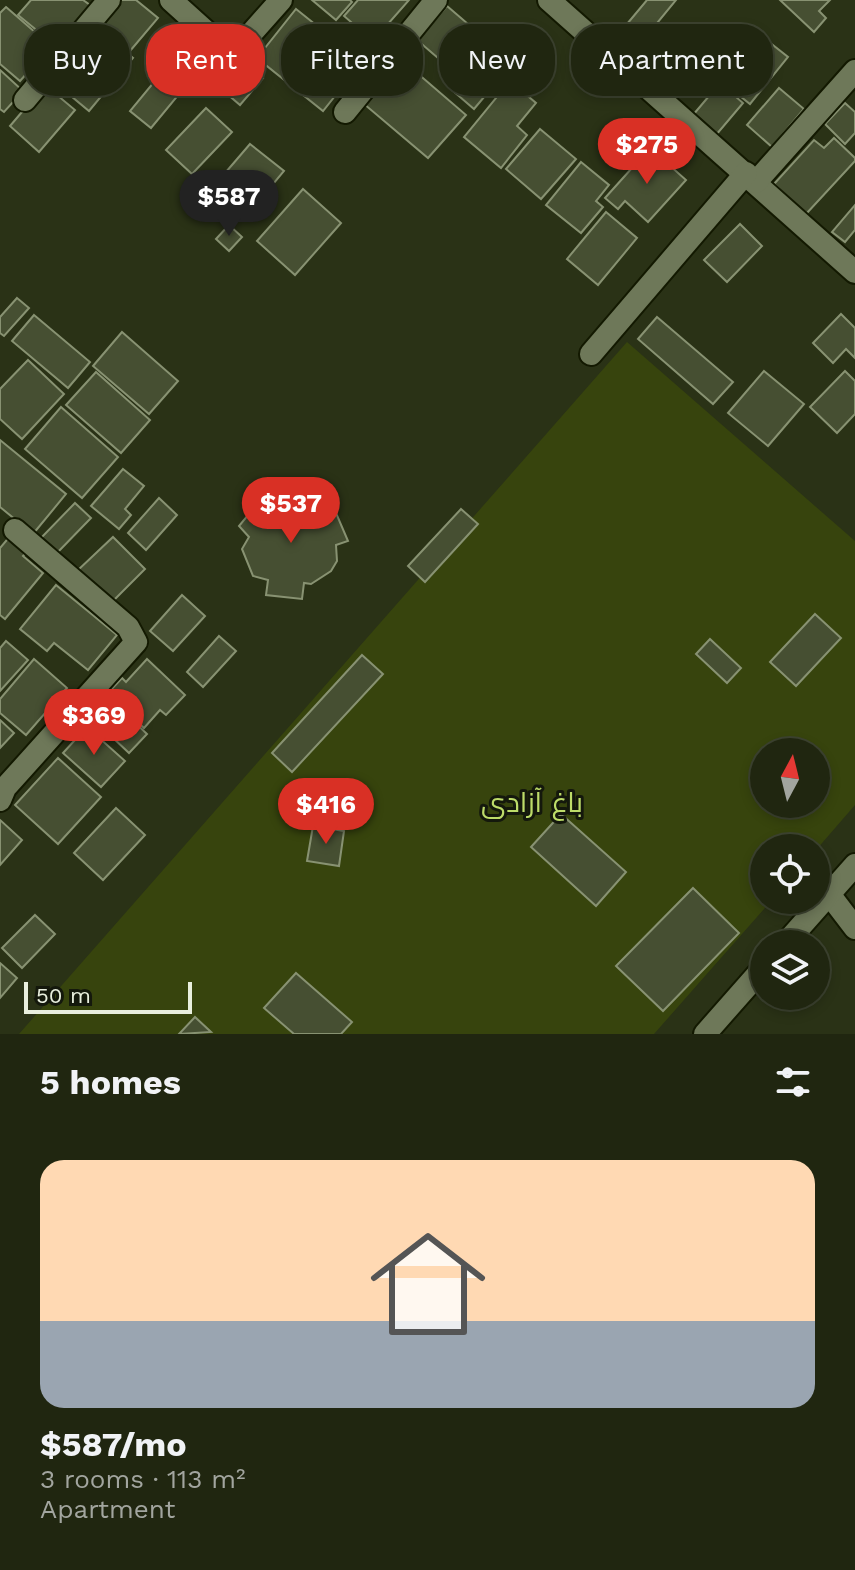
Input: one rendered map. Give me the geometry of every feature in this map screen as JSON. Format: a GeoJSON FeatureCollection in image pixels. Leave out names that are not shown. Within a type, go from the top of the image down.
{"type":"FeatureCollection","features":[{"type":"Feature","properties":{"kind":"street"},"geometry":{"type":"LineString","coordinates":[[25,100],[109,0]]}},
{"type":"Feature","properties":{"kind":"street"},"geometry":{"type":"LineString","coordinates":[[171,0],[213,38],[235,44],[249,36],[281,0]]}},
{"type":"Feature","properties":{"kind":"street"},"geometry":{"type":"LineString","coordinates":[[345,112],[436,0]]}},
{"type":"Feature","properties":{"kind":"street"},"geometry":{"type":"LineString","coordinates":[[549,0],[855,272]]}},
{"type":"Feature","properties":{"kind":"street"},"geometry":{"type":"LineString","coordinates":[[591,354],[751,177],[855,71]]}},
{"type":"Feature","properties":{"kind":"street"},"geometry":{"type":"LineString","coordinates":[[2,791],[136,642],[128,627],[15,530]]}},
{"type":"Feature","properties":{"kind":"street"},"geometry":{"type":"LineString","coordinates":[[830,893],[855,865]]}},
{"type":"Feature","properties":{"kind":"street"},"geometry":{"type":"LineString","coordinates":[[830,895],[855,928]]}},
{"type":"Feature","properties":{"kind":"street"},"geometry":{"type":"LineString","coordinates":[[797,930],[811,914]]}},
{"type":"Feature","properties":{"kind":"street"},"geometry":{"type":"LineString","coordinates":[[705,1034],[750,983]]}},
{"type":"Feature","properties":{"kind":"green space","name":"باغ آزادی"},"geometry":{"type":"Polygon","coordinates":[[[627,342],[855,541],[855,805],[830,834],[750,834],[750,914],[760,914],[654,1034],[19,1034],[627,342]]]}},
{"type":"Feature","properties":{"kind":"building"},"geometry":{"type":"Polygon","coordinates":[[[31,0],[83,0],[90,5],[74,24],[29,24],[18,15],[31,0]]]}},
{"type":"Feature","properties":{"kind":"building"},"geometry":{"type":"Polygon","coordinates":[[[116,0],[136,0],[158,18],[153,24],[146,24],[146,32],[130,51],[130,24],[96,23],[116,0]]]}},
{"type":"Feature","properties":{"kind":"building"},"geometry":{"type":"Polygon","coordinates":[[[312,0],[350,0],[352,2],[336,20],[312,0]]]}},
{"type":"Feature","properties":{"kind":"building"},"geometry":{"type":"Polygon","coordinates":[[[358,0],[409,0],[388,24],[353,24],[344,16],[358,0]]]}},
{"type":"Feature","properties":{"kind":"building"},"geometry":{"type":"Polygon","coordinates":[[[647,0],[676,0],[656,24],[627,24],[647,0]]]}},
{"type":"Feature","properties":{"kind":"building"},"geometry":{"type":"Polygon","coordinates":[[[780,0],[830,0],[819,11],[826,18],[814,32],[780,0]]]}},
{"type":"Feature","properties":{"kind":"building"},"geometry":{"type":"Polygon","coordinates":[[[447,6],[468,24],[439,24],[439,59],[423,45],[423,33],[447,6]]]}},
{"type":"Feature","properties":{"kind":"building"},"geometry":{"type":"Polygon","coordinates":[[[6,7],[26,24],[24,76],[20,81],[0,64],[0,13],[6,7]]]}},
{"type":"Feature","properties":{"kind":"building"},"geometry":{"type":"Polygon","coordinates":[[[296,9],[315,24],[284,24],[296,9]]]}},
{"type":"Feature","properties":{"kind":"building"},"geometry":{"type":"Polygon","coordinates":[[[281,28],[281,77],[265,64],[265,48],[281,28]]]}},
{"type":"Feature","properties":{"kind":"building"},"geometry":{"type":"Polygon","coordinates":[[[773,45],[788,57],[773,76],[773,45]]]}},
{"type":"Feature","properties":{"kind":"building"},"geometry":{"type":"Polygon","coordinates":[[[0,70],[23,91],[4,112],[0,109],[0,70]]]}},
{"type":"Feature","properties":{"kind":"building"},"geometry":{"type":"Polygon","coordinates":[[[423,78],[439,92],[439,96],[444,96],[466,115],[428,158],[364,104],[371,96],[423,96],[423,78]]]}},
{"type":"Feature","properties":{"kind":"building"},"geometry":{"type":"Polygon","coordinates":[[[779,88],[804,109],[772,147],[747,125],[779,88]]]}},
{"type":"Feature","properties":{"kind":"building"},"geometry":{"type":"Polygon","coordinates":[[[146,92],[146,96],[178,96],[151,128],[130,111],[146,92]]]}},
{"type":"Feature","properties":{"kind":"building"},"geometry":{"type":"Polygon","coordinates":[[[36,96],[58,96],[75,110],[39,152],[10,126],[36,96]]]}},
{"type":"Feature","properties":{"kind":"building"},"geometry":{"type":"Polygon","coordinates":[[[71,96],[101,96],[89,111],[71,96]]]}},
{"type":"Feature","properties":{"kind":"building"},"geometry":{"type":"Polygon","coordinates":[[[229,96],[248,96],[240,105],[229,96]]]}},
{"type":"Feature","properties":{"kind":"building"},"geometry":{"type":"Polygon","coordinates":[[[304,96],[335,96],[323,111],[304,96]]]}},
{"type":"Feature","properties":{"kind":"building"},"geometry":{"type":"Polygon","coordinates":[[[459,96],[485,96],[474,109],[459,96]]]}},
{"type":"Feature","properties":{"kind":"building"},"geometry":{"type":"Polygon","coordinates":[[[498,96],[528,96],[536,103],[517,126],[527,135],[501,168],[464,137],[498,96]]]}},
{"type":"Feature","properties":{"kind":"building"},"geometry":{"type":"Polygon","coordinates":[[[709,96],[735,96],[743,103],[716,135],[693,115],[709,96]]]}},
{"type":"Feature","properties":{"kind":"building"},"geometry":{"type":"Polygon","coordinates":[[[740,96],[756,96],[750,104],[740,96]]]}},
{"type":"Feature","properties":{"kind":"building"},"geometry":{"type":"Polygon","coordinates":[[[845,103],[855,112],[855,133],[845,144],[825,124],[845,103]]]}},
{"type":"Feature","properties":{"kind":"building"},"geometry":{"type":"Polygon","coordinates":[[[206,108],[232,132],[192,174],[166,150],[206,108]]]}},
{"type":"Feature","properties":{"kind":"building"},"geometry":{"type":"Polygon","coordinates":[[[540,129],[576,159],[541,199],[506,169],[540,129]]]}},
{"type":"Feature","properties":{"kind":"building"},"geometry":{"type":"Polygon","coordinates":[[[834,138],[855,161],[806,214],[774,184],[814,140],[824,148],[834,138]]]}},
{"type":"Feature","properties":{"kind":"building"},"geometry":{"type":"Polygon","coordinates":[[[250,144],[284,171],[248,214],[214,186],[250,144]]]}},
{"type":"Feature","properties":{"kind":"building"},"geometry":{"type":"Polygon","coordinates":[[[650,148],[686,180],[648,222],[625,201],[618,209],[605,198],[650,148]]]}},
{"type":"Feature","properties":{"kind":"building"},"geometry":{"type":"Polygon","coordinates":[[[581,162],[609,185],[596,201],[603,207],[581,233],[546,205],[581,162]]]}},
{"type":"Feature","properties":{"kind":"building"},"geometry":{"type":"Polygon","coordinates":[[[303,189],[341,223],[295,275],[257,241],[303,189]]]}},
{"type":"Feature","properties":{"kind":"building"},"geometry":{"type":"Polygon","coordinates":[[[855,205],[855,230],[845,242],[832,232],[855,205]]]}},
{"type":"Feature","properties":{"kind":"building"},"geometry":{"type":"Polygon","coordinates":[[[606,212],[637,238],[598,285],[567,259],[606,212]]]}},
{"type":"Feature","properties":{"kind":"building"},"geometry":{"type":"Polygon","coordinates":[[[740,224],[762,246],[727,282],[704,260],[740,224]]]}},
{"type":"Feature","properties":{"kind":"building"},"geometry":{"type":"Polygon","coordinates":[[[229,225],[242,237],[229,251],[216,239],[229,225]]]}},
{"type":"Feature","properties":{"kind":"building"},"geometry":{"type":"Polygon","coordinates":[[[17,298],[29,308],[4,336],[0,333],[0,317],[17,298]]]}},
{"type":"Feature","properties":{"kind":"building"},"geometry":{"type":"Polygon","coordinates":[[[841,314],[855,328],[855,358],[846,349],[833,363],[813,343],[841,314]]]}},
{"type":"Feature","properties":{"kind":"building"},"geometry":{"type":"Polygon","coordinates":[[[34,315],[90,362],[68,388],[12,341],[34,315]]]}},
{"type":"Feature","properties":{"kind":"building"},"geometry":{"type":"Polygon","coordinates":[[[657,317],[733,382],[713,404],[638,339],[657,317]]]}},
{"type":"Feature","properties":{"kind":"building"},"geometry":{"type":"Polygon","coordinates":[[[122,332],[178,381],[149,414],[93,366],[122,332]]]}},
{"type":"Feature","properties":{"kind":"building"},"geometry":{"type":"Polygon","coordinates":[[[28,360],[64,394],[22,439],[0,419],[0,389],[28,360]]]}},
{"type":"Feature","properties":{"kind":"building"},"geometry":{"type":"Polygon","coordinates":[[[764,371],[804,404],[768,446],[728,413],[764,371]]]}},
{"type":"Feature","properties":{"kind":"building"},"geometry":{"type":"Polygon","coordinates":[[[845,371],[855,381],[855,414],[837,433],[810,407],[845,371]]]}},
{"type":"Feature","properties":{"kind":"building"},"geometry":{"type":"Polygon","coordinates":[[[96,372],[150,420],[121,453],[66,405],[96,372]]]}},
{"type":"Feature","properties":{"kind":"building"},"geometry":{"type":"Polygon","coordinates":[[[61,407],[118,457],[82,498],[25,449],[61,407]]]}},
{"type":"Feature","properties":{"kind":"building"},"geometry":{"type":"Polygon","coordinates":[[[0,440],[66,494],[33,534],[0,507],[0,440]]]}},
{"type":"Feature","properties":{"kind":"building"},"geometry":{"type":"Polygon","coordinates":[[[123,469],[144,486],[125,509],[131,515],[119,529],[91,506],[123,469]]]}},
{"type":"Feature","properties":{"kind":"building"},"geometry":{"type":"Polygon","coordinates":[[[263,497],[274,509],[286,498],[312,500],[320,512],[333,506],[348,541],[336,545],[337,561],[331,571],[311,584],[304,583],[302,599],[266,595],[268,580],[253,576],[242,549],[249,537],[239,526],[263,497]]]}},
{"type":"Feature","properties":{"kind":"building"},"geometry":{"type":"Polygon","coordinates":[[[159,498],[177,515],[146,550],[128,533],[159,498]]]}},
{"type":"Feature","properties":{"kind":"building"},"geometry":{"type":"Polygon","coordinates":[[[75,503],[91,518],[55,555],[39,540],[75,503]]]}},
{"type":"Feature","properties":{"kind":"building"},"geometry":{"type":"Polygon","coordinates":[[[461,509],[478,524],[425,582],[408,566],[461,509]]]}},
{"type":"Feature","properties":{"kind":"building"},"geometry":{"type":"Polygon","coordinates":[[[11,535],[29,550],[23,556],[43,573],[5,619],[0,615],[0,548],[11,535]]]}},
{"type":"Feature","properties":{"kind":"building"},"geometry":{"type":"Polygon","coordinates":[[[113,537],[145,569],[110,604],[77,571],[113,537]]]}},
{"type":"Feature","properties":{"kind":"building"},"geometry":{"type":"Polygon","coordinates":[[[56,585],[117,635],[88,670],[54,643],[47,651],[20,629],[56,585]]]}},
{"type":"Feature","properties":{"kind":"building"},"geometry":{"type":"Polygon","coordinates":[[[182,595],[205,616],[173,651],[150,631],[182,595]]]}},
{"type":"Feature","properties":{"kind":"building"},"geometry":{"type":"Polygon","coordinates":[[[815,614],[841,638],[796,686],[770,662],[815,614]]]}},
{"type":"Feature","properties":{"kind":"building"},"geometry":{"type":"Polygon","coordinates":[[[219,636],[236,651],[203,687],[187,672],[219,636]]]}},
{"type":"Feature","properties":{"kind":"building"},"geometry":{"type":"Polygon","coordinates":[[[710,639],[741,668],[727,683],[696,654],[710,639]]]}},
{"type":"Feature","properties":{"kind":"building"},"geometry":{"type":"Polygon","coordinates":[[[6,641],[28,660],[0,691],[0,648],[6,641]]]}},
{"type":"Feature","properties":{"kind":"building"},"geometry":{"type":"Polygon","coordinates":[[[362,655],[383,674],[292,772],[272,753],[362,655]]]}},
{"type":"Feature","properties":{"kind":"building"},"geometry":{"type":"Polygon","coordinates":[[[34,659],[67,688],[26,735],[0,713],[0,699],[34,659]]]}},
{"type":"Feature","properties":{"kind":"building"},"geometry":{"type":"Polygon","coordinates":[[[147,659],[185,695],[166,715],[160,710],[144,728],[107,694],[122,678],[126,682],[147,659]]]}},
{"type":"Feature","properties":{"kind":"building"},"geometry":{"type":"Polygon","coordinates":[[[110,699],[147,734],[129,753],[92,718],[110,699]]]}},
{"type":"Feature","properties":{"kind":"building"},"geometry":{"type":"Polygon","coordinates":[[[0,720],[14,733],[0,748],[0,720]]]}},
{"type":"Feature","properties":{"kind":"building"},"geometry":{"type":"Polygon","coordinates":[[[87,727],[125,761],[101,787],[63,753],[87,727]]]}},
{"type":"Feature","properties":{"kind":"building"},"geometry":{"type":"Polygon","coordinates":[[[58,758],[101,797],[58,844],[15,805],[58,758]]]}},
{"type":"Feature","properties":{"kind":"building"},"geometry":{"type":"Polygon","coordinates":[[[116,808],[145,835],[103,880],[74,853],[116,808]]]}},
{"type":"Feature","properties":{"kind":"building"},"geometry":{"type":"Polygon","coordinates":[[[561,814],[626,872],[596,906],[531,847],[561,814]]]}},
{"type":"Feature","properties":{"kind":"building"},"geometry":{"type":"Polygon","coordinates":[[[0,820],[22,840],[0,865],[0,820]]]}},
{"type":"Feature","properties":{"kind":"building"},"geometry":{"type":"Polygon","coordinates":[[[313,826],[344,831],[339,866],[307,861],[313,826]]]}},
{"type":"Feature","properties":{"kind":"building"},"geometry":{"type":"Polygon","coordinates":[[[693,888],[739,933],[663,1011],[616,966],[693,888]]]}},
{"type":"Feature","properties":{"kind":"building"},"geometry":{"type":"Polygon","coordinates":[[[35,915],[55,934],[22,968],[2,948],[35,915]]]}},
{"type":"Feature","properties":{"kind":"building"},"geometry":{"type":"Polygon","coordinates":[[[0,963],[17,978],[0,998],[0,963]]]}},
{"type":"Feature","properties":{"kind":"building"},"geometry":{"type":"Polygon","coordinates":[[[296,973],[352,1022],[341,1034],[294,1034],[264,1008],[296,973]]]}},
{"type":"Feature","properties":{"kind":"building"},"geometry":{"type":"Polygon","coordinates":[[[195,1017],[211,1032],[179,1034],[195,1017]]]}}]}
